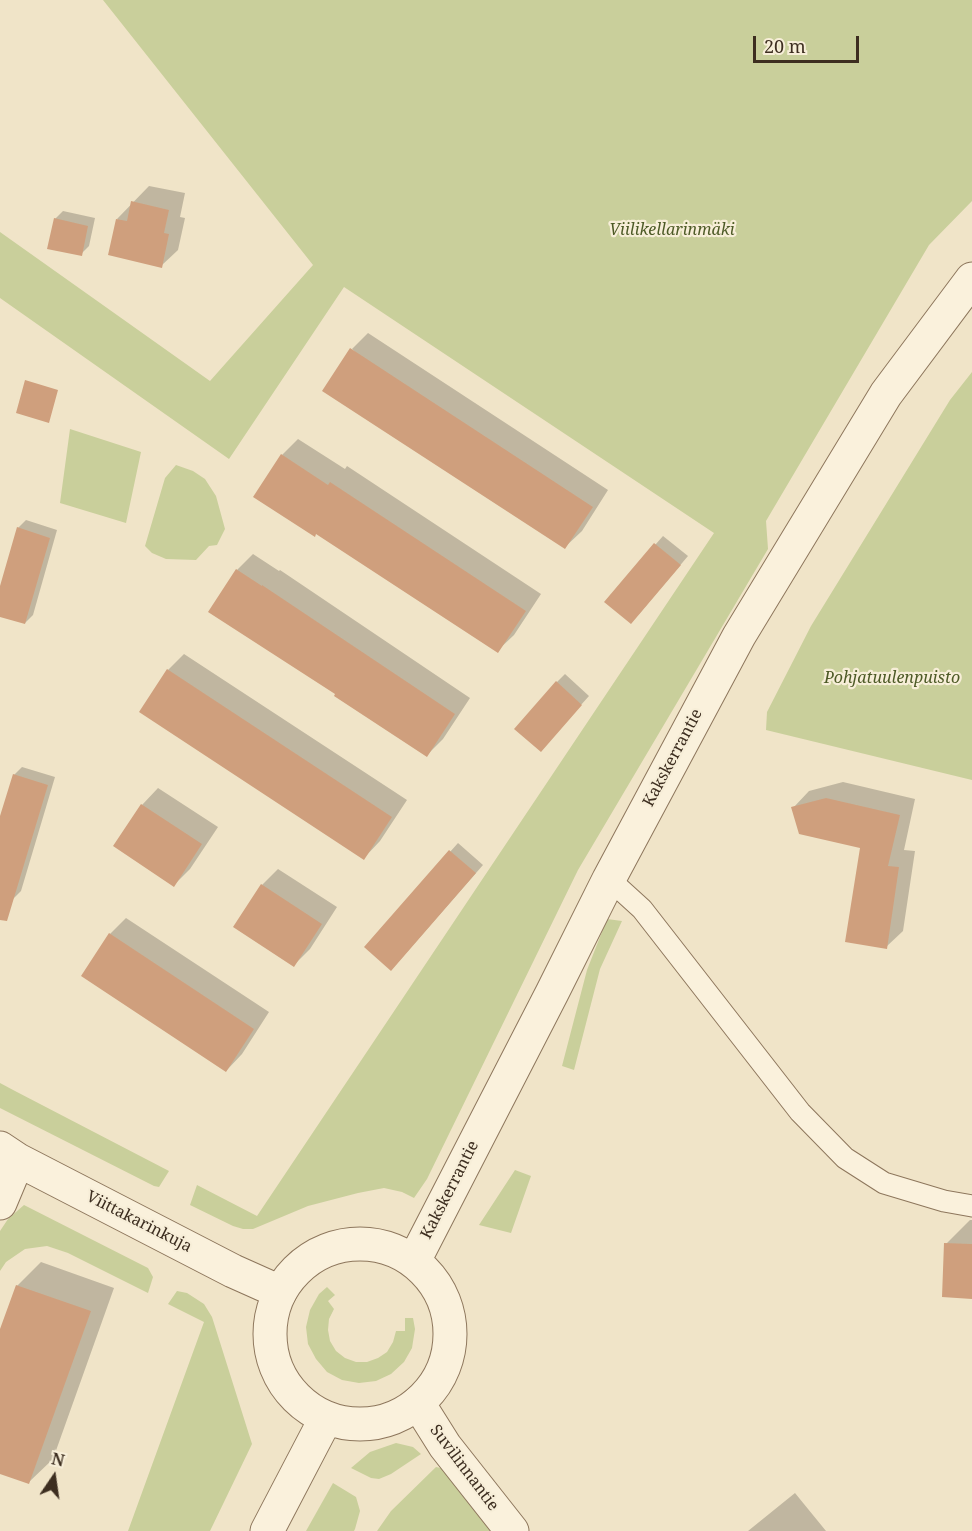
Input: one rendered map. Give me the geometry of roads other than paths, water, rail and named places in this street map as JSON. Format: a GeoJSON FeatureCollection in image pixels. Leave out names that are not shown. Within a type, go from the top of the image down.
{"type":"FeatureCollection","features":[{"type":"Feature","properties":{"kind":"street","name":"Kakskerrantie"},"geometry":{"type":"LineString","coordinates":[[414,1261],[609,879],[739,636],[879,404],[972,279]]}},
{"type":"Feature","properties":{"kind":"street"},"geometry":{"type":"LineString","coordinates":[[0,1203],[9,1154]]}},
{"type":"Feature","properties":{"kind":"street","name":"Viittakarinkuja"},"geometry":{"type":"LineString","coordinates":[[9,1154],[233,1271],[280,1292]]}},
{"type":"Feature","properties":{"kind":"street"},"geometry":{"type":"LineString","coordinates":[[353,1244],[374,1244],[414,1261],[430,1276],[441,1294],[449,1314],[451,1336],[448,1358],[439,1378],[426,1396],[410,1410],[390,1420],[369,1425],[347,1424],[326,1418],[306,1407],[290,1392],[278,1374],[271,1352],[269,1330],[273,1309],[280,1292],[295,1270],[312,1257],[331,1248],[353,1244]]}},
{"type":"Feature","properties":{"kind":"street","name":"Suvilinnantie"},"geometry":{"type":"LineString","coordinates":[[418,1403],[444,1446],[512,1531]]}},
{"type":"Feature","properties":{"kind":"street"},"geometry":{"type":"LineString","coordinates":[[267,1531],[326,1418]]}},
{"type":"Feature","properties":{"kind":"lane"},"geometry":{"type":"LineString","coordinates":[[609,879],[642,909],[800,1112],[845,1158],[884,1183],[944,1201],[972,1206]]}},
{"type":"Feature","properties":{"kind":"park label","name":"Viilikellarinmäki"},"geometry":{"type":"Point","coordinates":[672,230]}},
{"type":"Feature","properties":{"kind":"park label","name":"Pohjatuulenpuisto"},"geometry":{"type":"Point","coordinates":[892,678]}}]}
